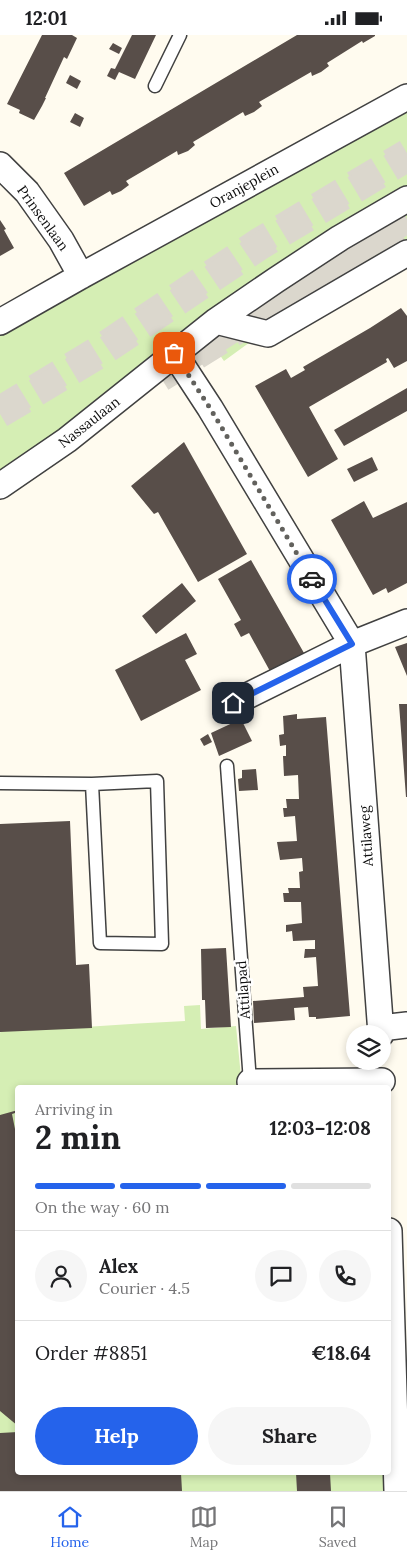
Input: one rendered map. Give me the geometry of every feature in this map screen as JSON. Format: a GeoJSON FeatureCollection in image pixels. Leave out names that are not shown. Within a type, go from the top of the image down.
{"type":"FeatureCollection","features":[{"type":"Feature","properties":{"kind":"street","name":"Oranjeplein"},"geometry":{"type":"LineString","coordinates":[[81,276],[407,97]]}},
{"type":"Feature","properties":{"kind":"street","name":"Prinsenlaan"},"geometry":{"type":"LineString","coordinates":[[4,174],[27,191],[61,240],[81,276]]}},
{"type":"Feature","properties":{"kind":"street"},"geometry":{"type":"LineString","coordinates":[[352,644],[210,408],[174,353],[216,321],[276,280],[340,238],[407,199]]}},
{"type":"Feature","properties":{"kind":"street"},"geometry":{"type":"LineString","coordinates":[[216,321],[268,334],[407,253]]}},
{"type":"Feature","properties":{"kind":"street"},"geometry":{"type":"LineString","coordinates":[[0,322],[81,276]]}},
{"type":"Feature","properties":{"kind":"street","name":"Nassaulaan"},"geometry":{"type":"LineString","coordinates":[[0,486],[67,440],[174,353]]}},
{"type":"Feature","properties":{"kind":"street"},"geometry":{"type":"LineString","coordinates":[[233,703],[352,644],[407,622]]}},
{"type":"Feature","properties":{"kind":"street","name":"Attilaweg"},"geometry":{"type":"LineString","coordinates":[[352,644],[381,1025]]}},
{"type":"Feature","properties":{"kind":"street"},"geometry":{"type":"LineString","coordinates":[[391,1029],[407,1025]]}},
{"type":"Feature","properties":{"kind":"street","name":"Attilapad"},"geometry":{"type":"LineString","coordinates":[[250,1082],[382,1077]]}},
{"type":"Feature","properties":{"kind":"street"},"geometry":{"type":"LineString","coordinates":[[391,1240],[399,1278],[397,1491]]}},
{"type":"Feature","properties":{"kind":"lane"},"geometry":{"type":"LineString","coordinates":[[155,86],[180,35]]}},
{"type":"Feature","properties":{"kind":"lane","name":"Attilapad"},"geometry":{"type":"LineString","coordinates":[[227,766],[250,1082]]}},
{"type":"Feature","properties":{"kind":"lane"},"geometry":{"type":"LineString","coordinates":[[0,783],[92,784],[157,781],[162,944],[100,943],[92,784]]}},
{"type":"Feature","properties":{"kind":"green space"},"geometry":{"type":"Polygon","coordinates":[[[407,108],[407,246],[275,324],[224,361],[200,327],[0,479],[0,336],[407,108]]]}},
{"type":"Feature","properties":{"kind":"green space"},"geometry":{"type":"Polygon","coordinates":[[[200,1005],[201,1029],[236,1026],[242,1085],[15,1085],[15,1475],[387,1475],[388,1491],[0,1491],[0,1033],[1,1031],[185,1021],[184,1006],[200,1005]]]}},
{"type":"Feature","properties":{"kind":"building"},"geometry":{"type":"Polygon","coordinates":[[[42,35],[72,35],[77,38],[67,59],[64,57],[34,120],[19,113],[20,110],[7,104],[42,35]]]}},
{"type":"Feature","properties":{"kind":"building"},"geometry":{"type":"Polygon","coordinates":[[[132,35],[156,35],[135,79],[119,72],[115,80],[107,76],[111,68],[115,69],[132,35]]]}},
{"type":"Feature","properties":{"kind":"building"},"geometry":{"type":"Polygon","coordinates":[[[297,35],[375,36],[363,43],[362,41],[327,63],[329,66],[321,72],[312,76],[311,72],[259,102],[262,106],[254,112],[245,116],[243,112],[193,142],[195,145],[188,151],[178,155],[177,151],[126,181],[129,185],[121,191],[112,195],[110,191],[84,206],[64,173],[297,35]]]}},
{"type":"Feature","properties":{"kind":"building"},"geometry":{"type":"Polygon","coordinates":[[[113,43],[122,48],[119,54],[109,49],[113,43]]]}},
{"type":"Feature","properties":{"kind":"building"},"geometry":{"type":"Polygon","coordinates":[[[70,75],[81,81],[77,89],[66,83],[70,75]]]}},
{"type":"Feature","properties":{"kind":"building"},"geometry":{"type":"Polygon","coordinates":[[[75,113],[84,118],[80,127],[70,122],[75,113]]]}},
{"type":"Feature","properties":{"kind":"building"},"geometry":{"type":"Polygon","coordinates":[[[0,220],[14,248],[0,256],[0,220]]]}},
{"type":"Feature","properties":{"kind":"building"},"geometry":{"type":"Polygon","coordinates":[[[401,308],[407,316],[407,361],[394,368],[388,358],[386,359],[387,362],[309,407],[338,459],[308,477],[255,386],[286,369],[291,378],[305,370],[303,367],[401,308]]]}},
{"type":"Feature","properties":{"kind":"building"},"geometry":{"type":"Polygon","coordinates":[[[407,388],[407,411],[344,446],[334,430],[407,388]]]}},
{"type":"Feature","properties":{"kind":"building"},"geometry":{"type":"Polygon","coordinates":[[[184,442],[247,554],[198,582],[158,512],[154,514],[131,486],[184,442]]]}},
{"type":"Feature","properties":{"kind":"building"},"geometry":{"type":"Polygon","coordinates":[[[372,457],[378,470],[354,482],[347,469],[372,457]]]}},
{"type":"Feature","properties":{"kind":"building"},"geometry":{"type":"Polygon","coordinates":[[[364,501],[373,518],[407,502],[407,583],[388,593],[386,588],[373,595],[331,520],[364,501]]]}},
{"type":"Feature","properties":{"kind":"building"},"geometry":{"type":"Polygon","coordinates":[[[251,560],[304,653],[271,673],[249,633],[241,637],[234,624],[241,620],[218,579],[251,560]]]}},
{"type":"Feature","properties":{"kind":"building"},"geometry":{"type":"Polygon","coordinates":[[[182,583],[196,601],[156,634],[142,616],[182,583]]]}},
{"type":"Feature","properties":{"kind":"building"},"geometry":{"type":"Polygon","coordinates":[[[186,633],[197,654],[185,660],[201,690],[141,721],[115,670],[186,633]]]}},
{"type":"Feature","properties":{"kind":"building"},"geometry":{"type":"Polygon","coordinates":[[[407,643],[407,676],[395,647],[407,643]]]}},
{"type":"Feature","properties":{"kind":"building"},"geometry":{"type":"Polygon","coordinates":[[[399,704],[407,704],[407,797],[406,797],[399,704]]]}},
{"type":"Feature","properties":{"kind":"building"},"geometry":{"type":"Polygon","coordinates":[[[297,714],[297,719],[326,717],[350,1016],[316,1019],[316,1017],[309,1017],[308,1007],[294,1008],[295,1020],[254,1023],[253,1001],[304,997],[303,987],[318,986],[316,957],[304,958],[305,949],[315,949],[315,940],[293,941],[292,931],[286,932],[286,925],[302,923],[301,902],[284,902],[283,893],[289,893],[288,888],[300,888],[299,872],[303,871],[302,858],[280,860],[277,842],[297,841],[295,816],[284,817],[283,808],[287,808],[286,799],[299,799],[298,775],[284,776],[283,756],[286,756],[286,745],[280,746],[279,735],[284,734],[283,716],[297,714]]]}},
{"type":"Feature","properties":{"kind":"building"},"geometry":{"type":"Polygon","coordinates":[[[241,719],[252,741],[219,756],[211,733],[241,719]]]}},
{"type":"Feature","properties":{"kind":"building"},"geometry":{"type":"Polygon","coordinates":[[[208,734],[212,742],[204,746],[200,739],[208,734]]]}},
{"type":"Feature","properties":{"kind":"building"},"geometry":{"type":"Polygon","coordinates":[[[256,769],[258,790],[239,791],[238,779],[242,778],[242,770],[256,769]]]}},
{"type":"Feature","properties":{"kind":"building"},"geometry":{"type":"Polygon","coordinates":[[[70,821],[76,965],[89,964],[92,1028],[0,1032],[0,824],[70,821]]]}},
{"type":"Feature","properties":{"kind":"building"},"geometry":{"type":"Polygon","coordinates":[[[226,948],[231,1027],[206,1028],[205,1000],[202,1000],[201,949],[226,948]]]}},
{"type":"Feature","properties":{"kind":"building"},"geometry":{"type":"Polygon","coordinates":[[[15,1111],[12,1114],[15,1129],[15,1424],[0,1411],[0,1115],[15,1111]]]}},
{"type":"Feature","properties":{"kind":"building"},"geometry":{"type":"Polygon","coordinates":[[[15,1432],[15,1475],[181,1475],[182,1491],[0,1491],[0,1433],[15,1432]]]}},
{"type":"Feature","properties":{"kind":"building"},"geometry":{"type":"Polygon","coordinates":[[[296,1475],[330,1475],[331,1491],[297,1491],[296,1475]]]}},
{"type":"Feature","properties":{"kind":"tunnel"},"geometry":{"type":"LineString","coordinates":[[0,410],[96,351],[260,241],[407,153]]}},
{"type":"Feature","properties":{"kind":"tunnel"},"geometry":{"type":"LineString","coordinates":[[0,414],[97,356],[262,245],[407,158]]}},
{"type":"Feature","properties":{"kind":"tunnel"},"geometry":{"type":"LineString","coordinates":[[172,367],[407,219]]}},
{"type":"Feature","properties":{"kind":"tunnel"},"geometry":{"type":"LineString","coordinates":[[161,378],[407,224]]}},
{"type":"Feature","properties":{"kind":"way so far"},"geometry":{"type":"LineString","coordinates":[[174,353],[210,408],[312,579]]}},
{"type":"Feature","properties":{"kind":"route"},"geometry":{"type":"LineString","coordinates":[[233,703],[352,644],[312,579]]}}]}
